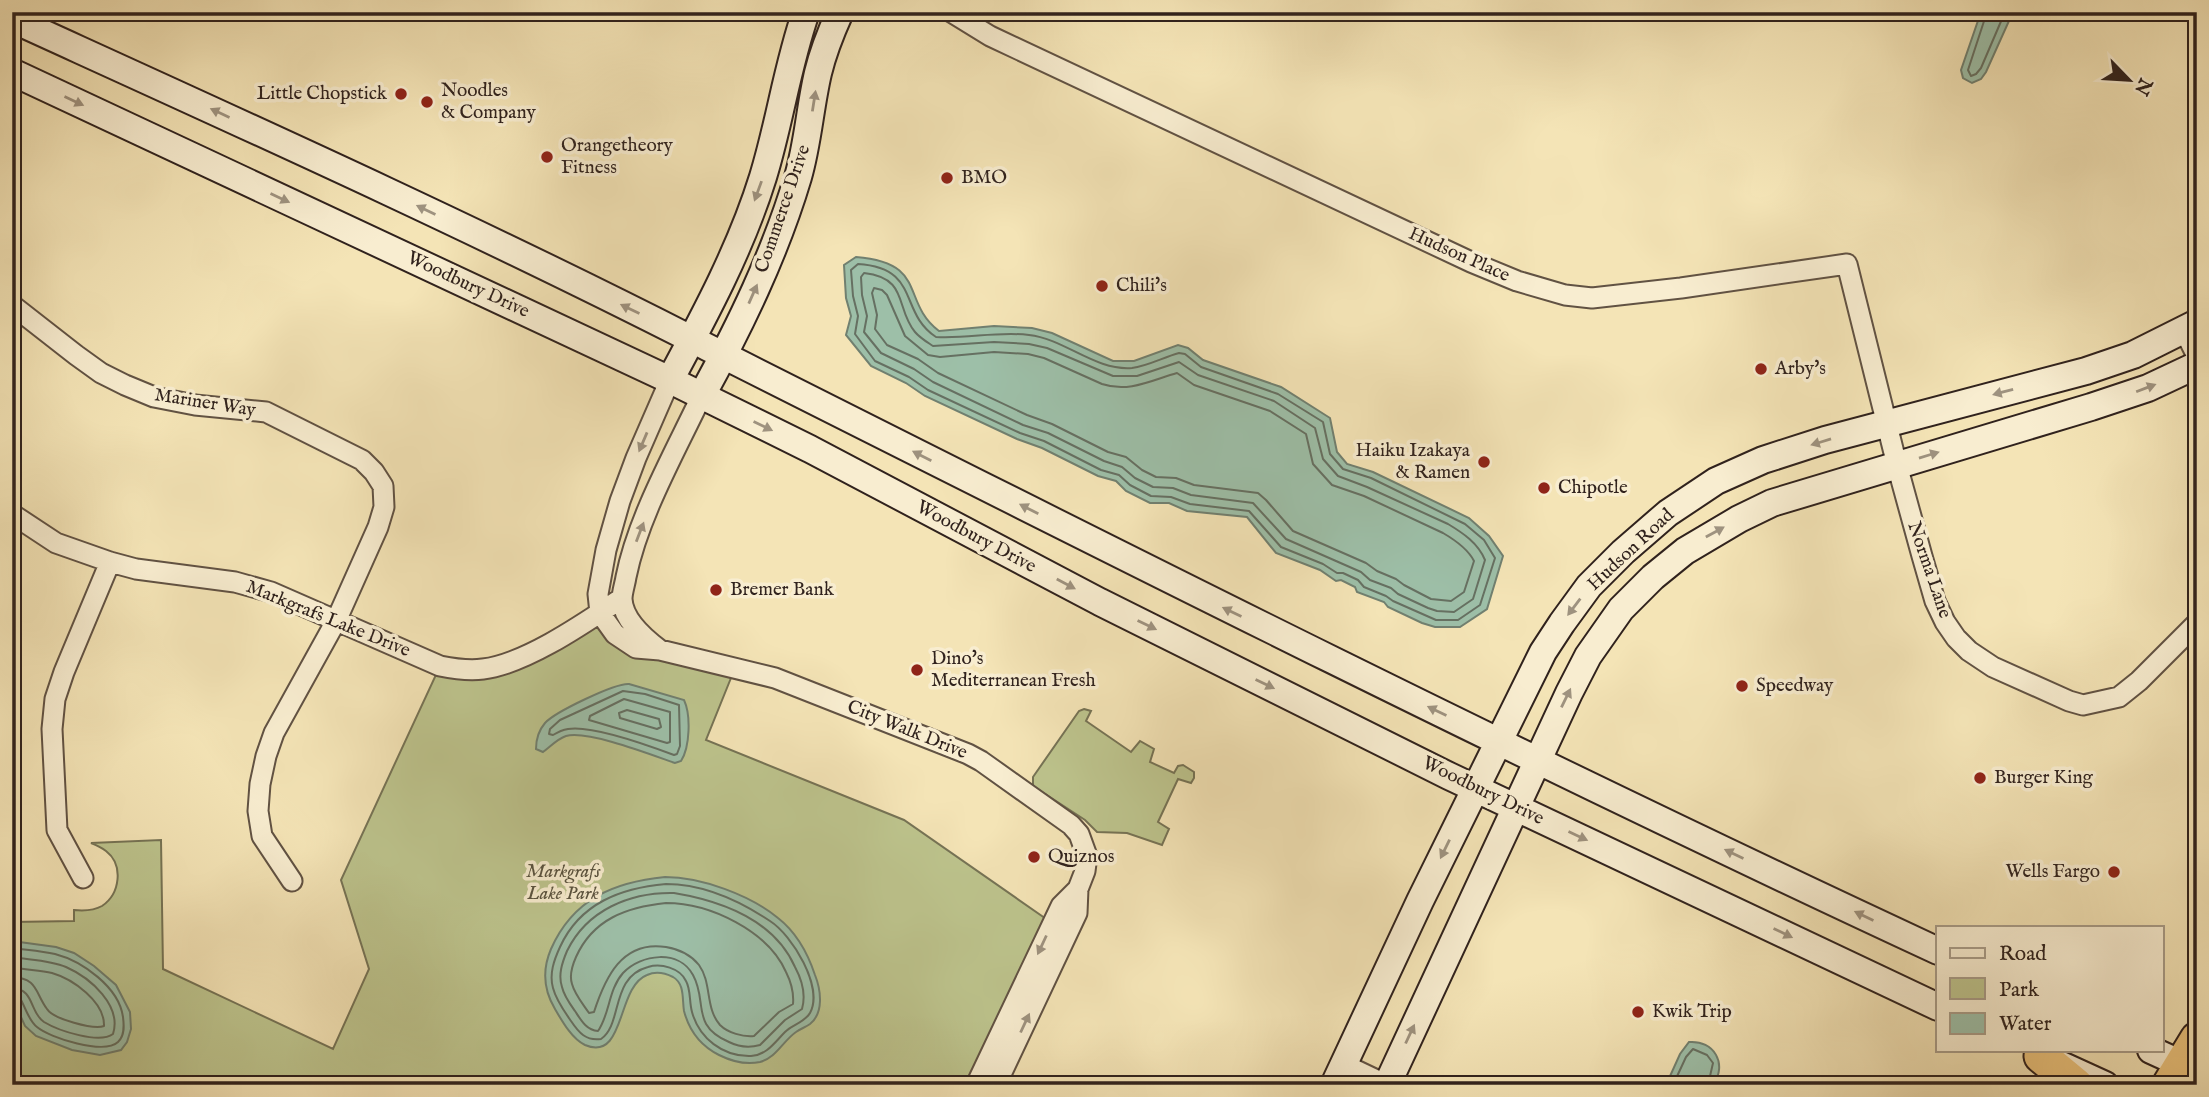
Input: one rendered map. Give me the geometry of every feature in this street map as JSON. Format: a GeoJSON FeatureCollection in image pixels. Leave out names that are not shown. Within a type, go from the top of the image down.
{"type":"FeatureCollection","features":[{"type":"Feature","properties":{"kind":"highway"},"geometry":{"type":"LineString","coordinates":[[2035,1053],[2076,1085]]}},
{"type":"Feature","properties":{"kind":"main road","name":"Commerce Drive"},"geometry":{"type":"LineString","coordinates":[[670,380],[742,232],[763,177],[796,40],[806,12]]}},
{"type":"Feature","properties":{"kind":"main road","name":"Commerce Drive"},"geometry":{"type":"LineString","coordinates":[[701,397],[724,355],[770,255],[785,215],[806,144],[818,73],[840,12]]}},
{"type":"Feature","properties":{"kind":"main road"},"geometry":{"type":"LineString","coordinates":[[12,19],[344,170],[692,339],[1218,605],[1936,950]]}},
{"type":"Feature","properties":{"kind":"main road","name":"Woodbury Drive"},"geometry":{"type":"LineString","coordinates":[[12,72],[670,380],[1100,602],[1475,788],[1936,1006]]}},
{"type":"Feature","properties":{"kind":"main road","name":"Hudson Road"},"geometry":{"type":"LineString","coordinates":[[1339,1075],[1475,788],[1543,652],[1589,586],[1623,552],[1668,513],[1716,481],[1763,460],[1825,440],[2086,371],[2133,355],[2190,327]]}},
{"type":"Feature","properties":{"kind":"main road","name":"Hudson Road"},"geometry":{"type":"LineString","coordinates":[[1387,1085],[1588,656],[1621,609],[1653,577],[1709,535],[1772,503],[2091,407],[2148,388],[2197,365]]}},
{"type":"Feature","properties":{"kind":"main road"},"geometry":{"type":"LineString","coordinates":[[2156,1052],[2186,1064]]}},
{"type":"Feature","properties":{"kind":"main road"},"geometry":{"type":"LineString","coordinates":[[2035,1053],[2105,1085]]}},
{"type":"Feature","properties":{"kind":"street","name":"Hudson Place"},"geometry":{"type":"LineString","coordinates":[[951,12],[990,36],[1460,257],[1517,281],[1565,295],[1592,298],[1847,264],[1886,424]]}},
{"type":"Feature","properties":{"kind":"street","name":"Mariner Way"},"geometry":{"type":"LineString","coordinates":[[12,305],[101,373],[125,385],[154,397],[181,403],[266,412],[362,460],[383,486],[384,507],[378,527],[336,621],[274,733],[266,756],[258,811],[262,836],[292,881]]}},
{"type":"Feature","properties":{"kind":"street"},"geometry":{"type":"LineString","coordinates":[[2190,327],[2197,356]]}},
{"type":"Feature","properties":{"kind":"street"},"geometry":{"type":"LineString","coordinates":[[600,613],[598,594],[606,550],[620,500],[670,380]]}},
{"type":"Feature","properties":{"kind":"street"},"geometry":{"type":"LineString","coordinates":[[660,650],[643,636],[631,621],[622,598],[630,559],[643,525],[701,397]]}},
{"type":"Feature","properties":{"kind":"street","name":"Norma Lane"},"geometry":{"type":"LineString","coordinates":[[1886,424],[1936,601],[1945,622],[1969,651],[1993,667],[2069,701],[2083,705],[2099,702],[2119,697],[2139,681],[2197,623]]}},
{"type":"Feature","properties":{"kind":"street","name":"Markgrafs Lake Drive"},"geometry":{"type":"LineString","coordinates":[[12,514],[56,543],[110,562],[136,569],[235,582],[271,592],[440,666],[458,669],[483,669],[513,662],[622,598]]}},
{"type":"Feature","properties":{"kind":"street"},"geometry":{"type":"LineString","coordinates":[[83,878],[57,830],[52,729],[55,699],[64,672],[110,562]]}},
{"type":"Feature","properties":{"kind":"street","name":"City Walk Drive"},"geometry":{"type":"LineString","coordinates":[[600,613],[615,634],[630,646],[660,650],[775,678],[978,759],[1077,832],[1087,856],[1085,871],[1078,888],[1077,913],[996,1085]]}},
{"type":"Feature","properties":{"kind":"street","name":"City Walk Drive"},"geometry":{"type":"LineString","coordinates":[[976,1085],[1060,906],[1078,888]]}},
{"type":"Feature","properties":{"kind":"street"},"geometry":{"type":"LineString","coordinates":[[1339,1075],[1387,1085]]}},
{"type":"Feature","properties":{"kind":"green space","name":"Markgrafs Lake Park"},"geometry":{"type":"Polygon","coordinates":[[[600,613],[615,634],[735,668],[706,740],[904,820],[1052,923],[976,1085],[12,1085],[12,922],[74,921],[74,910],[95,909],[108,901],[118,879],[116,864],[106,851],[91,843],[161,840],[163,969],[333,1049],[369,969],[341,880],[440,666],[470,670],[600,613]]]}},
{"type":"Feature","properties":{"kind":"green space"},"geometry":{"type":"Polygon","coordinates":[[[1079,711],[1091,711],[1086,721],[1131,752],[1140,741],[1154,749],[1150,762],[1174,773],[1178,766],[1183,765],[1194,772],[1191,783],[1178,779],[1158,822],[1169,829],[1162,845],[1127,833],[1097,832],[1085,820],[1033,786],[1033,777],[1079,711]]]}},
{"type":"Feature","properties":{"kind":"water"},"geometry":{"type":"Polygon","coordinates":[[[1981,12],[2013,12],[1986,72],[1981,79],[1972,83],[1963,78],[1961,70],[1981,12]]]}},
{"type":"Feature","properties":{"kind":"water"},"geometry":{"type":"Polygon","coordinates":[[[856,257],[879,261],[904,275],[920,308],[939,331],[994,326],[1032,328],[1052,333],[1113,361],[1134,361],[1178,345],[1188,348],[1203,360],[1281,387],[1330,418],[1337,452],[1347,464],[1373,472],[1469,518],[1489,536],[1503,556],[1487,609],[1460,627],[1435,627],[1422,623],[1388,607],[1384,602],[1357,592],[1355,587],[1341,580],[1336,581],[1320,570],[1276,553],[1247,517],[1187,511],[1169,503],[1150,503],[1126,491],[1116,481],[1098,476],[925,396],[906,383],[871,366],[846,335],[851,316],[846,298],[844,265],[856,257]]]}},
{"type":"Feature","properties":{"kind":"water"},"geometry":{"type":"Polygon","coordinates":[[[629,684],[684,700],[688,714],[688,731],[681,761],[675,763],[620,744],[576,735],[563,737],[543,752],[536,749],[540,732],[551,718],[599,693],[629,684]]]}},
{"type":"Feature","properties":{"kind":"water"},"geometry":{"type":"Polygon","coordinates":[[[665,877],[709,884],[754,902],[784,924],[805,951],[819,987],[818,1014],[810,1024],[791,1036],[766,1060],[755,1063],[739,1062],[707,1047],[697,1037],[686,1018],[680,984],[673,977],[664,974],[650,974],[637,982],[608,1043],[598,1047],[585,1045],[576,1039],[555,1009],[546,987],[546,964],[560,932],[571,917],[597,896],[612,889],[646,879],[665,877]]]}},
{"type":"Feature","properties":{"kind":"water"},"geometry":{"type":"Polygon","coordinates":[[[12,941],[56,947],[74,953],[116,985],[130,1012],[131,1029],[121,1050],[100,1055],[72,1050],[36,1036],[25,1026],[12,997],[12,941]]]}},
{"type":"Feature","properties":{"kind":"water"},"geometry":{"type":"Polygon","coordinates":[[[1689,1042],[1705,1045],[1716,1055],[1719,1069],[1713,1085],[1666,1085],[1680,1054],[1689,1042]]]}},
{"type":"Feature","properties":{"kind":"place","name":"Little Chopstick"},"geometry":{"type":"Point","coordinates":[401,94]}},
{"type":"Feature","properties":{"kind":"place","name":"Noodles & Company"},"geometry":{"type":"Point","coordinates":[427,102]}},
{"type":"Feature","properties":{"kind":"place","name":"Orangetheory Fitness"},"geometry":{"type":"Point","coordinates":[547,157]}},
{"type":"Feature","properties":{"kind":"place","name":"BMO"},"geometry":{"type":"Point","coordinates":[947,178]}},
{"type":"Feature","properties":{"kind":"place","name":"Chili's"},"geometry":{"type":"Point","coordinates":[1102,286]}},
{"type":"Feature","properties":{"kind":"place","name":"Arby's"},"geometry":{"type":"Point","coordinates":[1761,369]}},
{"type":"Feature","properties":{"kind":"place","name":"Haiku Izakaya & Ramen"},"geometry":{"type":"Point","coordinates":[1484,462]}},
{"type":"Feature","properties":{"kind":"place","name":"Chipotle"},"geometry":{"type":"Point","coordinates":[1544,488]}},
{"type":"Feature","properties":{"kind":"place","name":"Bremer Bank"},"geometry":{"type":"Point","coordinates":[716,590]}},
{"type":"Feature","properties":{"kind":"place","name":"Dino's Mediterranean Fresh"},"geometry":{"type":"Point","coordinates":[917,670]}},
{"type":"Feature","properties":{"kind":"place","name":"Speedway"},"geometry":{"type":"Point","coordinates":[1742,686]}},
{"type":"Feature","properties":{"kind":"place","name":"Burger King"},"geometry":{"type":"Point","coordinates":[1980,778]}},
{"type":"Feature","properties":{"kind":"place","name":"Quiznos"},"geometry":{"type":"Point","coordinates":[1034,857]}},
{"type":"Feature","properties":{"kind":"place","name":"Wells Fargo"},"geometry":{"type":"Point","coordinates":[2114,872]}},
{"type":"Feature","properties":{"kind":"place","name":"Kwik Trip"},"geometry":{"type":"Point","coordinates":[1638,1012]}}]}
